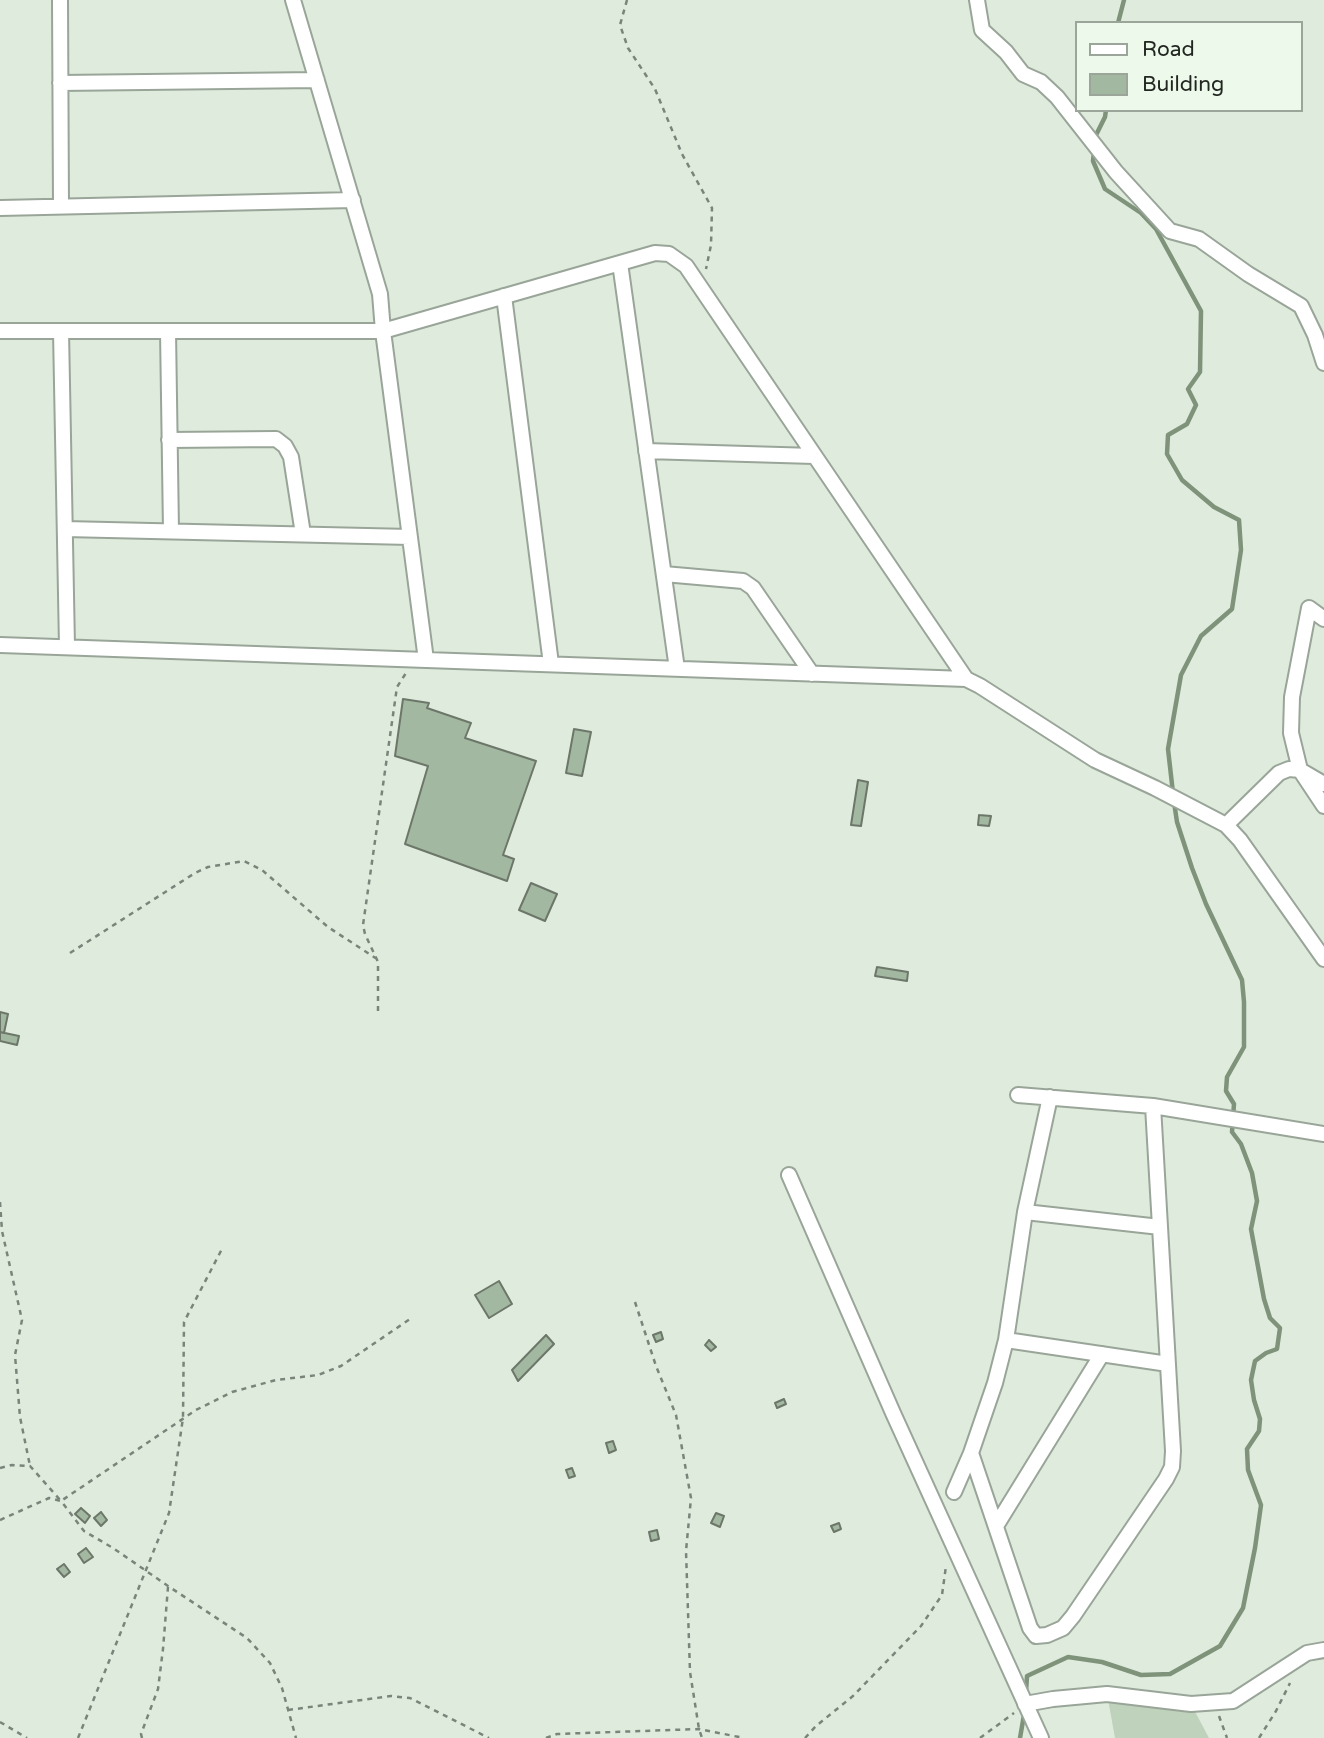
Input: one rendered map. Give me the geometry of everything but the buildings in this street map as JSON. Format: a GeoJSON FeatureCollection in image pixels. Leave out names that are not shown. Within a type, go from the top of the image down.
{"type":"FeatureCollection","features":[{"type":"Feature","properties":{"kind":"street"},"geometry":{"type":"LineString","coordinates":[[60,0],[61,206]]}},
{"type":"Feature","properties":{"kind":"street"},"geometry":{"type":"LineString","coordinates":[[293,0],[380,294],[410,537],[420,660]]}},
{"type":"Feature","properties":{"kind":"street"},"geometry":{"type":"LineString","coordinates":[[977,0],[982,30],[1006,52],[1023,74],[1041,82],[1057,97],[1116,172],[1170,231],[1199,239],[1248,274],[1301,306],[1315,335],[1324,363]]}},
{"type":"Feature","properties":{"kind":"street"},"geometry":{"type":"LineString","coordinates":[[61,83],[317,80]]}},
{"type":"Feature","properties":{"kind":"street"},"geometry":{"type":"LineString","coordinates":[[0,208],[353,200]]}},
{"type":"Feature","properties":{"kind":"street"},"geometry":{"type":"LineString","coordinates":[[0,331],[383,331],[655,253],[668,254],[686,266],[966,679]]}},
{"type":"Feature","properties":{"kind":"street"},"geometry":{"type":"LineString","coordinates":[[620,263],[677,669]]}},
{"type":"Feature","properties":{"kind":"street"},"geometry":{"type":"LineString","coordinates":[[504,296],[551,664]]}},
{"type":"Feature","properties":{"kind":"street"},"geometry":{"type":"LineString","coordinates":[[61,331],[67,647]]}},
{"type":"Feature","properties":{"kind":"street"},"geometry":{"type":"LineString","coordinates":[[168,331],[171,531]]}},
{"type":"Feature","properties":{"kind":"street"},"geometry":{"type":"LineString","coordinates":[[169,440],[276,439],[285,446],[291,457],[303,534]]}},
{"type":"Feature","properties":{"kind":"street"},"geometry":{"type":"LineString","coordinates":[[646,452],[814,456]]}},
{"type":"Feature","properties":{"kind":"street"},"geometry":{"type":"LineString","coordinates":[[65,529],[410,537]]}},
{"type":"Feature","properties":{"kind":"street"},"geometry":{"type":"LineString","coordinates":[[664,574],[743,581],[754,588],[812,674]]}},
{"type":"Feature","properties":{"kind":"street"},"geometry":{"type":"LineString","coordinates":[[1324,619],[1308,608],[1292,697],[1291,733],[1300,770],[1324,806]]}},
{"type":"Feature","properties":{"kind":"street"},"geometry":{"type":"LineString","coordinates":[[0,645],[966,679],[1095,760],[1226,825],[1240,840],[1324,958]]}},
{"type":"Feature","properties":{"kind":"street"},"geometry":{"type":"LineString","coordinates":[[1226,825],[1279,773],[1289,769],[1300,770],[1324,784]]}},
{"type":"Feature","properties":{"kind":"street"},"geometry":{"type":"LineString","coordinates":[[1018,1095],[1153,1106],[1324,1134]]}},
{"type":"Feature","properties":{"kind":"street"},"geometry":{"type":"LineString","coordinates":[[954,1492],[971,1453],[995,1383],[1006,1340],[1025,1212],[1050,1097]]}},
{"type":"Feature","properties":{"kind":"street"},"geometry":{"type":"LineString","coordinates":[[971,1453],[1030,1628],[1036,1636],[1047,1635],[1063,1628],[1172,1467],[1153,1106]]}},
{"type":"Feature","properties":{"kind":"street"},"geometry":{"type":"LineString","coordinates":[[789,1175],[1041,1738]]}},
{"type":"Feature","properties":{"kind":"street"},"geometry":{"type":"LineString","coordinates":[[1025,1212],[1160,1227]]}},
{"type":"Feature","properties":{"kind":"street"},"geometry":{"type":"LineString","coordinates":[[1006,1340],[1168,1364]]}},
{"type":"Feature","properties":{"kind":"street"},"geometry":{"type":"LineString","coordinates":[[996,1526],[1102,1354]]}},
{"type":"Feature","properties":{"kind":"street"},"geometry":{"type":"LineString","coordinates":[[1026,1704],[1107,1694],[1191,1704],[1233,1701],[1307,1653],[1324,1650]]}},
{"type":"Feature","properties":{"kind":"path"},"geometry":{"type":"LineString","coordinates":[[628,0],[620,25],[628,47],[655,89],[682,154],[712,208],[711,245],[702,290]]}},
{"type":"Feature","properties":{"kind":"path"},"geometry":{"type":"LineString","coordinates":[[378,1011],[377,959],[363,925],[397,687],[420,660]]}},
{"type":"Feature","properties":{"kind":"path"},"geometry":{"type":"LineString","coordinates":[[70,953],[195,873],[208,867],[244,861],[262,870],[328,927],[377,959]]}},
{"type":"Feature","properties":{"kind":"path"},"geometry":{"type":"LineString","coordinates":[[0,1202],[2,1231],[22,1320],[15,1355],[20,1417],[30,1466],[84,1531],[247,1637],[270,1663],[282,1688],[296,1738]]}},
{"type":"Feature","properties":{"kind":"path"},"geometry":{"type":"LineString","coordinates":[[78,1738],[169,1513],[183,1418],[184,1322],[223,1247]]}},
{"type":"Feature","properties":{"kind":"path"},"geometry":{"type":"LineString","coordinates":[[635,1302],[676,1415],[691,1498],[686,1551],[690,1672],[702,1738]]}},
{"type":"Feature","properties":{"kind":"path"},"geometry":{"type":"LineString","coordinates":[[0,1520],[49,1498],[61,1501],[183,1418],[232,1392],[275,1380],[318,1375],[341,1366],[413,1317]]}},
{"type":"Feature","properties":{"kind":"path"},"geometry":{"type":"LineString","coordinates":[[0,1468],[12,1465],[30,1466]]}},
{"type":"Feature","properties":{"kind":"path"},"geometry":{"type":"LineString","coordinates":[[805,1738],[853,1696],[921,1626],[942,1595],[950,1539]]}},
{"type":"Feature","properties":{"kind":"path"},"geometry":{"type":"LineString","coordinates":[[142,1738],[141,1734],[158,1689],[168,1587]]}},
{"type":"Feature","properties":{"kind":"path"},"geometry":{"type":"LineString","coordinates":[[1259,1738],[1291,1681]]}},
{"type":"Feature","properties":{"kind":"path"},"geometry":{"type":"LineString","coordinates":[[288,1710],[391,1696],[410,1698],[489,1738]]}},
{"type":"Feature","properties":{"kind":"path"},"geometry":{"type":"LineString","coordinates":[[981,1738],[1026,1704]]}},
{"type":"Feature","properties":{"kind":"path"},"geometry":{"type":"LineString","coordinates":[[0,1722],[27,1738]]}},
{"type":"Feature","properties":{"kind":"path"},"geometry":{"type":"LineString","coordinates":[[546,1738],[557,1734],[699,1729],[744,1738]]}},
{"type":"Feature","properties":{"kind":"path"},"geometry":{"type":"LineString","coordinates":[[16,1732],[16,1738]]}},
{"type":"Feature","properties":{"kind":"green space"},"geometry":{"type":"Polygon","coordinates":[[[1107,1694],[1191,1704],[1209,1738],[1115,1738],[1107,1694]]]}},
{"type":"Feature","properties":{"kind":"waterway"},"geometry":{"type":"LineString","coordinates":[[1119,21],[1124,0]]}},
{"type":"Feature","properties":{"kind":"waterway"},"geometry":{"type":"LineString","coordinates":[[1094,139],[1106,112]]}},
{"type":"Feature","properties":{"kind":"waterway"},"geometry":{"type":"LineString","coordinates":[[1094,151],[1093,161],[1105,189],[1141,213],[1156,229],[1201,311],[1200,372],[1188,389],[1196,405],[1187,424],[1168,435],[1167,454],[1182,480],[1214,507],[1239,520],[1241,550],[1232,609],[1201,636],[1181,675],[1168,749],[1173,793]]}},
{"type":"Feature","properties":{"kind":"waterway"},"geometry":{"type":"LineString","coordinates":[[1026,1692],[1027,1676],[1068,1657],[1102,1662],[1141,1675],[1170,1674],[1220,1646],[1243,1608],[1255,1548],[1261,1505],[1248,1470],[1247,1449],[1259,1431],[1260,1419],[1251,1380],[1255,1361],[1277,1349],[1280,1328],[1270,1318],[1264,1299],[1251,1229],[1257,1201],[1252,1173],[1241,1144],[1232,1132],[1234,1104],[1226,1091],[1227,1077],[1244,1047],[1242,980],[1192,868],[1177,822],[1174,802]]}},
{"type":"Feature","properties":{"kind":"waterway"},"geometry":{"type":"LineString","coordinates":[[1020,1738],[1024,1715]]}}]}
